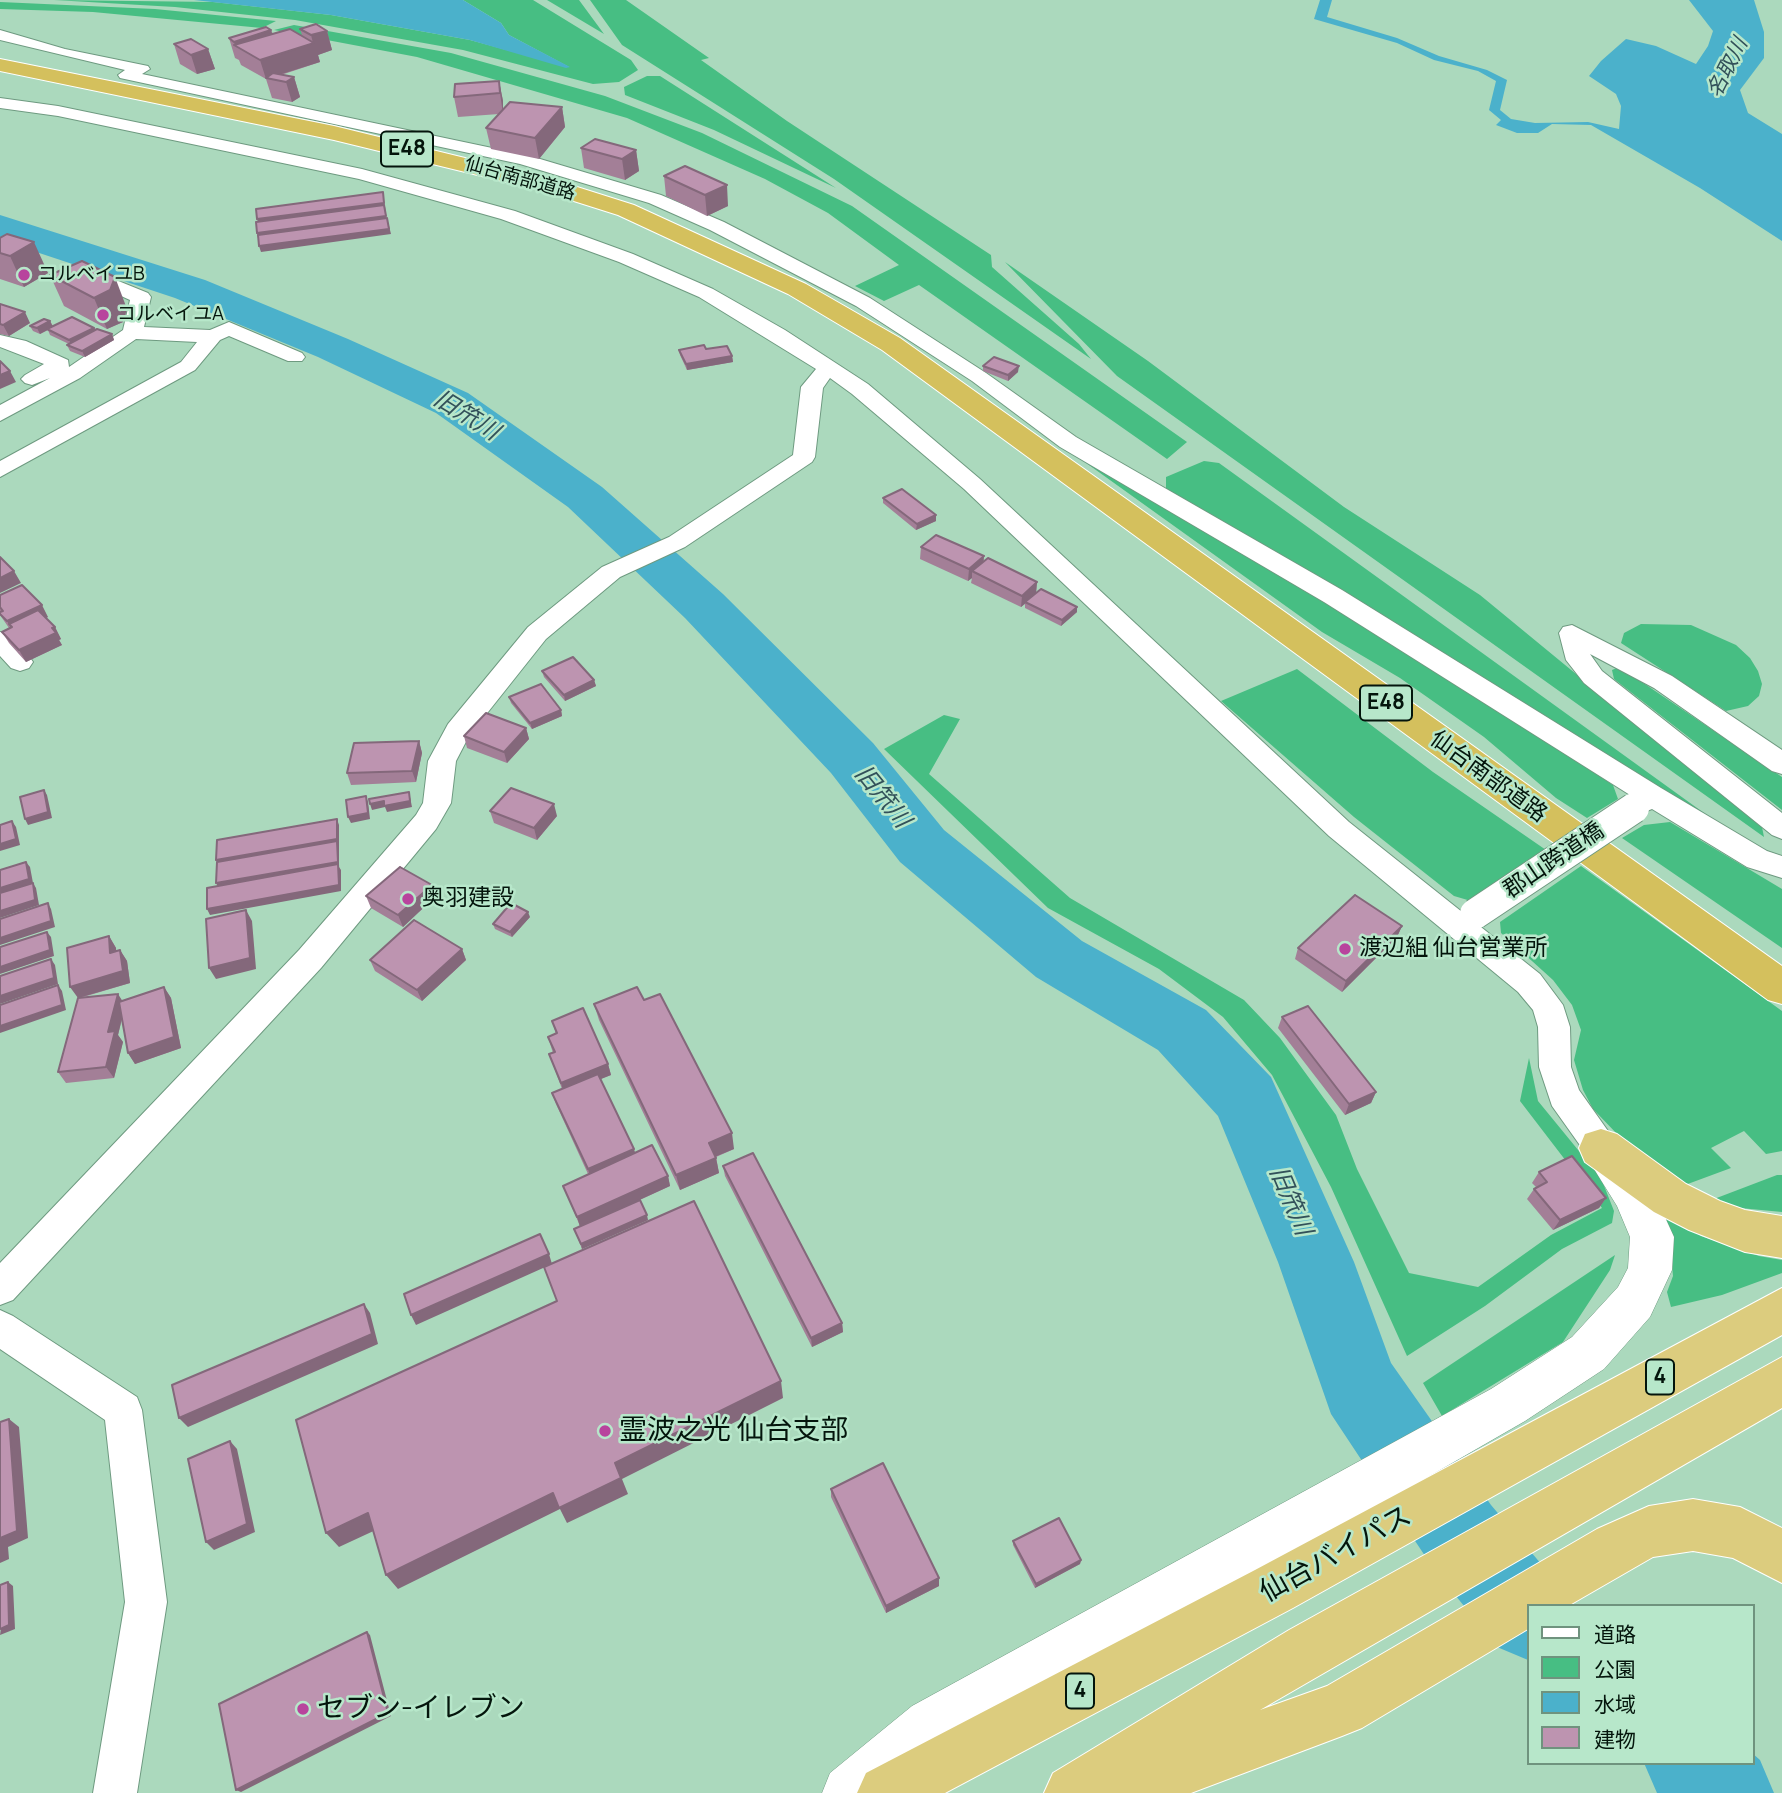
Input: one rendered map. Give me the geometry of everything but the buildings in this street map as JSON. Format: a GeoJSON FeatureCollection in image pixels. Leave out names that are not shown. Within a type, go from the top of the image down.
{"type":"FeatureCollection","features":[{"type":"Feature","properties":{"kind":"highway","name":"仙台南部道路"},"geometry":{"type":"LineString","coordinates":[[0,65],[451,159],[626,210],[797,289],[891,344],[1782,988]]}},
{"type":"Feature","properties":{"kind":"highway","name":"仙台南部道路"},"geometry":{"type":"LineString","coordinates":[[0,83],[447,179],[602,223],[680,254],[780,299],[992,417]]}},
{"type":"Feature","properties":{"kind":"highway"},"geometry":{"type":"LineString","coordinates":[[1601,1148],[1670,1198],[1705,1216],[1745,1231],[1782,1237]]}},
{"type":"Feature","properties":{"kind":"highway","name":"仙台バイパス"},"geometry":{"type":"LineString","coordinates":[[886,1793],[1262,1570],[1523,1424],[1782,1310]]}},
{"type":"Feature","properties":{"kind":"highway"},"geometry":{"type":"LineString","coordinates":[[1073,1793],[1308,1649],[1576,1495],[1782,1381]]}},
{"type":"Feature","properties":{"kind":"highway"},"geometry":{"type":"LineString","coordinates":[[1114,1793],[1342,1708],[1616,1548],[1649,1532],[1693,1525],[1740,1533],[1782,1557]]}},
{"type":"Feature","properties":{"kind":"street"},"geometry":{"type":"LineString","coordinates":[[0,35],[134,72],[524,160],[655,199],[717,226],[863,302],[979,377],[1068,442],[1333,596],[1642,801],[1757,859],[1782,867]]}},
{"type":"Feature","properties":{"kind":"street"},"geometry":{"type":"LineString","coordinates":[[6,112],[37,109],[362,174],[508,215],[626,258],[706,293],[778,334],[860,389],[972,484],[1339,828],[1467,919],[1529,982],[1547,1005],[1554,1027],[1555,1067],[1564,1096],[1633,1194],[1652,1237],[1650,1270],[1634,1303],[1523,1424]]}},
{"type":"Feature","properties":{"kind":"street"},"geometry":{"type":"LineString","coordinates":[[106,282],[141,297],[140,333]]}},
{"type":"Feature","properties":{"kind":"street"},"geometry":{"type":"LineString","coordinates":[[0,414],[140,333],[208,336],[229,328],[295,357]]}},
{"type":"Feature","properties":{"kind":"street"},"geometry":{"type":"LineString","coordinates":[[0,470],[188,366],[208,336]]}},
{"type":"Feature","properties":{"kind":"street"},"geometry":{"type":"LineString","coordinates":[[0,341],[19,345],[61,364],[0,396]]}},
{"type":"Feature","properties":{"kind":"street"},"geometry":{"type":"LineString","coordinates":[[0,1288],[310,959],[426,821],[437,803],[442,761],[457,731],[537,633],[611,572],[677,542],[741,498],[778,477],[804,457],[812,387],[827,369]]}},
{"type":"Feature","properties":{"kind":"street"},"geometry":{"type":"LineString","coordinates":[[1782,764],[1663,682],[1573,633],[1579,660],[1593,677],[1782,828]]}},
{"type":"Feature","properties":{"kind":"street"},"geometry":{"type":"LineString","coordinates":[[0,640],[20,662]]}},
{"type":"Feature","properties":{"kind":"street","name":"郡山跨道橋"},"geometry":{"type":"LineString","coordinates":[[1467,919],[1642,801]]}},
{"type":"Feature","properties":{"kind":"street"},"geometry":{"type":"LineString","coordinates":[[0,1328],[123,1410],[146,1602],[115,1793]]}},
{"type":"Feature","properties":{"kind":"street"},"geometry":{"type":"LineString","coordinates":[[850,1793],[931,1725],[1262,1570]]}},
{"type":"Feature","properties":{"kind":"green space"},"geometry":{"type":"Polygon","coordinates":[[[54,0],[213,2],[331,15],[470,40],[569,67],[509,35],[501,23],[463,0],[533,0],[631,60],[638,70],[619,82],[593,84],[463,50],[295,20],[175,7],[54,0]]]}},
{"type":"Feature","properties":{"kind":"green space"},"geometry":{"type":"Polygon","coordinates":[[[547,0],[579,0],[604,34],[547,0]]]}},
{"type":"Feature","properties":{"kind":"green space"},"geometry":{"type":"Polygon","coordinates":[[[590,0],[626,0],[709,58],[701,60],[787,121],[991,255],[992,267],[1079,344],[1091,359],[834,179],[622,45],[590,0]]]}},
{"type":"Feature","properties":{"kind":"green space"},"geometry":{"type":"Polygon","coordinates":[[[0,2],[155,9],[276,21],[262,28],[93,12],[0,9],[0,2]]]}},
{"type":"Feature","properties":{"kind":"green space"},"geometry":{"type":"Polygon","coordinates":[[[294,25],[451,53],[605,96],[702,133],[852,206],[1187,442],[1167,459],[919,285],[884,301],[855,286],[899,265],[828,213],[765,179],[627,118],[417,57],[274,30],[294,25]]]}},
{"type":"Feature","properties":{"kind":"green space"},"geometry":{"type":"Polygon","coordinates":[[[647,76],[660,76],[836,188],[714,130],[625,95],[624,87],[647,76]]]}},
{"type":"Feature","properties":{"kind":"green space"},"geometry":{"type":"Polygon","coordinates":[[[1005,262],[1148,361],[1344,507],[1480,595],[1762,827],[1764,837],[1117,376],[1005,262]]]}},
{"type":"Feature","properties":{"kind":"green space"},"geometry":{"type":"Polygon","coordinates":[[[1075,455],[1437,668],[1613,785],[1618,799],[1587,818],[1556,798],[1484,737],[1400,678],[1322,632],[1075,455]]]}},
{"type":"Feature","properties":{"kind":"green space"},"geometry":{"type":"Polygon","coordinates":[[[1204,461],[1219,463],[1722,826],[1166,489],[1166,477],[1204,461]]]}},
{"type":"Feature","properties":{"kind":"green space"},"geometry":{"type":"Polygon","coordinates":[[[1641,624],[1691,625],[1736,645],[1750,658],[1758,671],[1762,684],[1759,696],[1748,706],[1726,711],[1621,643],[1624,633],[1641,624]]]}},
{"type":"Feature","properties":{"kind":"green space"},"geometry":{"type":"Polygon","coordinates":[[[1617,668],[1636,678],[1782,777],[1782,810],[1614,679],[1612,670],[1617,668]]]}},
{"type":"Feature","properties":{"kind":"green space"},"geometry":{"type":"Polygon","coordinates":[[[1297,669],[1433,772],[1546,850],[1471,901],[1454,896],[1354,817],[1221,701],[1297,669]]]}},
{"type":"Feature","properties":{"kind":"green space"},"geometry":{"type":"Polygon","coordinates":[[[944,715],[960,719],[929,774],[1070,898],[1244,1000],[1280,1038],[1336,1115],[1357,1169],[1409,1273],[1478,1287],[1551,1235],[1602,1208],[1520,1101],[1529,1058],[1538,1101],[1601,1178],[1614,1211],[1612,1223],[1562,1249],[1485,1306],[1407,1356],[1331,1187],[1272,1075],[1223,1017],[1159,969],[1048,908],[884,749],[944,715]]]}},
{"type":"Feature","properties":{"kind":"green space"},"geometry":{"type":"Polygon","coordinates":[[[1670,822],[1782,889],[1782,948],[1622,838],[1644,825],[1670,822]]]}},
{"type":"Feature","properties":{"kind":"green space"},"geometry":{"type":"Polygon","coordinates":[[[1581,866],[1782,1011],[1782,1151],[1766,1154],[1744,1131],[1711,1148],[1731,1168],[1685,1185],[1644,1162],[1593,1109],[1583,1090],[1574,1060],[1581,1030],[1572,1005],[1553,980],[1501,933],[1500,922],[1581,866]]]}},
{"type":"Feature","properties":{"kind":"green space"},"geometry":{"type":"Polygon","coordinates":[[[1782,1175],[1782,1212],[1740,1208],[1714,1199],[1782,1175]]]}},
{"type":"Feature","properties":{"kind":"green space"},"geometry":{"type":"Polygon","coordinates":[[[1660,1208],[1701,1236],[1759,1256],[1782,1260],[1782,1273],[1722,1295],[1671,1307],[1667,1292],[1673,1276],[1669,1233],[1660,1208]]]}},
{"type":"Feature","properties":{"kind":"green space"},"geometry":{"type":"Polygon","coordinates":[[[1615,1255],[1610,1270],[1563,1342],[1442,1416],[1423,1383],[1615,1255]]]}},
{"type":"Feature","properties":{"kind":"water"},"geometry":{"type":"Polygon","coordinates":[[[194,0],[463,0],[501,23],[509,35],[570,67],[470,40],[331,15],[194,0]]]}},
{"type":"Feature","properties":{"kind":"water","name":"名取川"},"geometry":{"type":"Polygon","coordinates":[[[1320,0],[1332,0],[1327,17],[1397,38],[1439,56],[1487,70],[1507,80],[1500,110],[1511,119],[1535,123],[1588,122],[1619,129],[1621,106],[1616,94],[1589,76],[1601,61],[1626,39],[1656,46],[1696,64],[1708,46],[1713,31],[1689,0],[1754,0],[1764,32],[1764,58],[1740,90],[1748,113],[1782,134],[1782,241],[1700,188],[1591,125],[1552,124],[1538,133],[1517,133],[1496,125],[1501,120],[1489,110],[1496,81],[1478,71],[1434,60],[1397,43],[1314,19],[1320,0]]]}},
{"type":"Feature","properties":{"kind":"waterway","name":"旧笊川"},"geometry":{"type":"LineString","coordinates":[[0,227],[190,289],[333,348],[452,403],[585,497],[704,606],[852,758],[922,846],[1059,959],[1182,1030],[1246,1098],[1316,1262],[1359,1386],[1461,1535],[1526,1614]]}},
{"type":"Feature","properties":{"kind":"waterway","name":"旧笊川"},"geometry":{"type":"LineString","coordinates":[[1693,1765],[1727,1793]]}},
{"type":"Feature","properties":{"kind":"place","name":"コルベイユB"},"geometry":{"type":"Point","coordinates":[24,275]}},
{"type":"Feature","properties":{"kind":"place","name":"コルベイユA"},"geometry":{"type":"Point","coordinates":[103,315]}},
{"type":"Feature","properties":{"kind":"place","name":"奥羽建設"},"geometry":{"type":"Point","coordinates":[408,899]}},
{"type":"Feature","properties":{"kind":"place","name":"渡辺組 仙台営業所"},"geometry":{"type":"Point","coordinates":[1345,949]}},
{"type":"Feature","properties":{"kind":"place","name":"霊波之光 仙台支部"},"geometry":{"type":"Point","coordinates":[605,1431]}},
{"type":"Feature","properties":{"kind":"place","name":"セブン-イレブン"},"geometry":{"type":"Point","coordinates":[303,1709]}}]}
